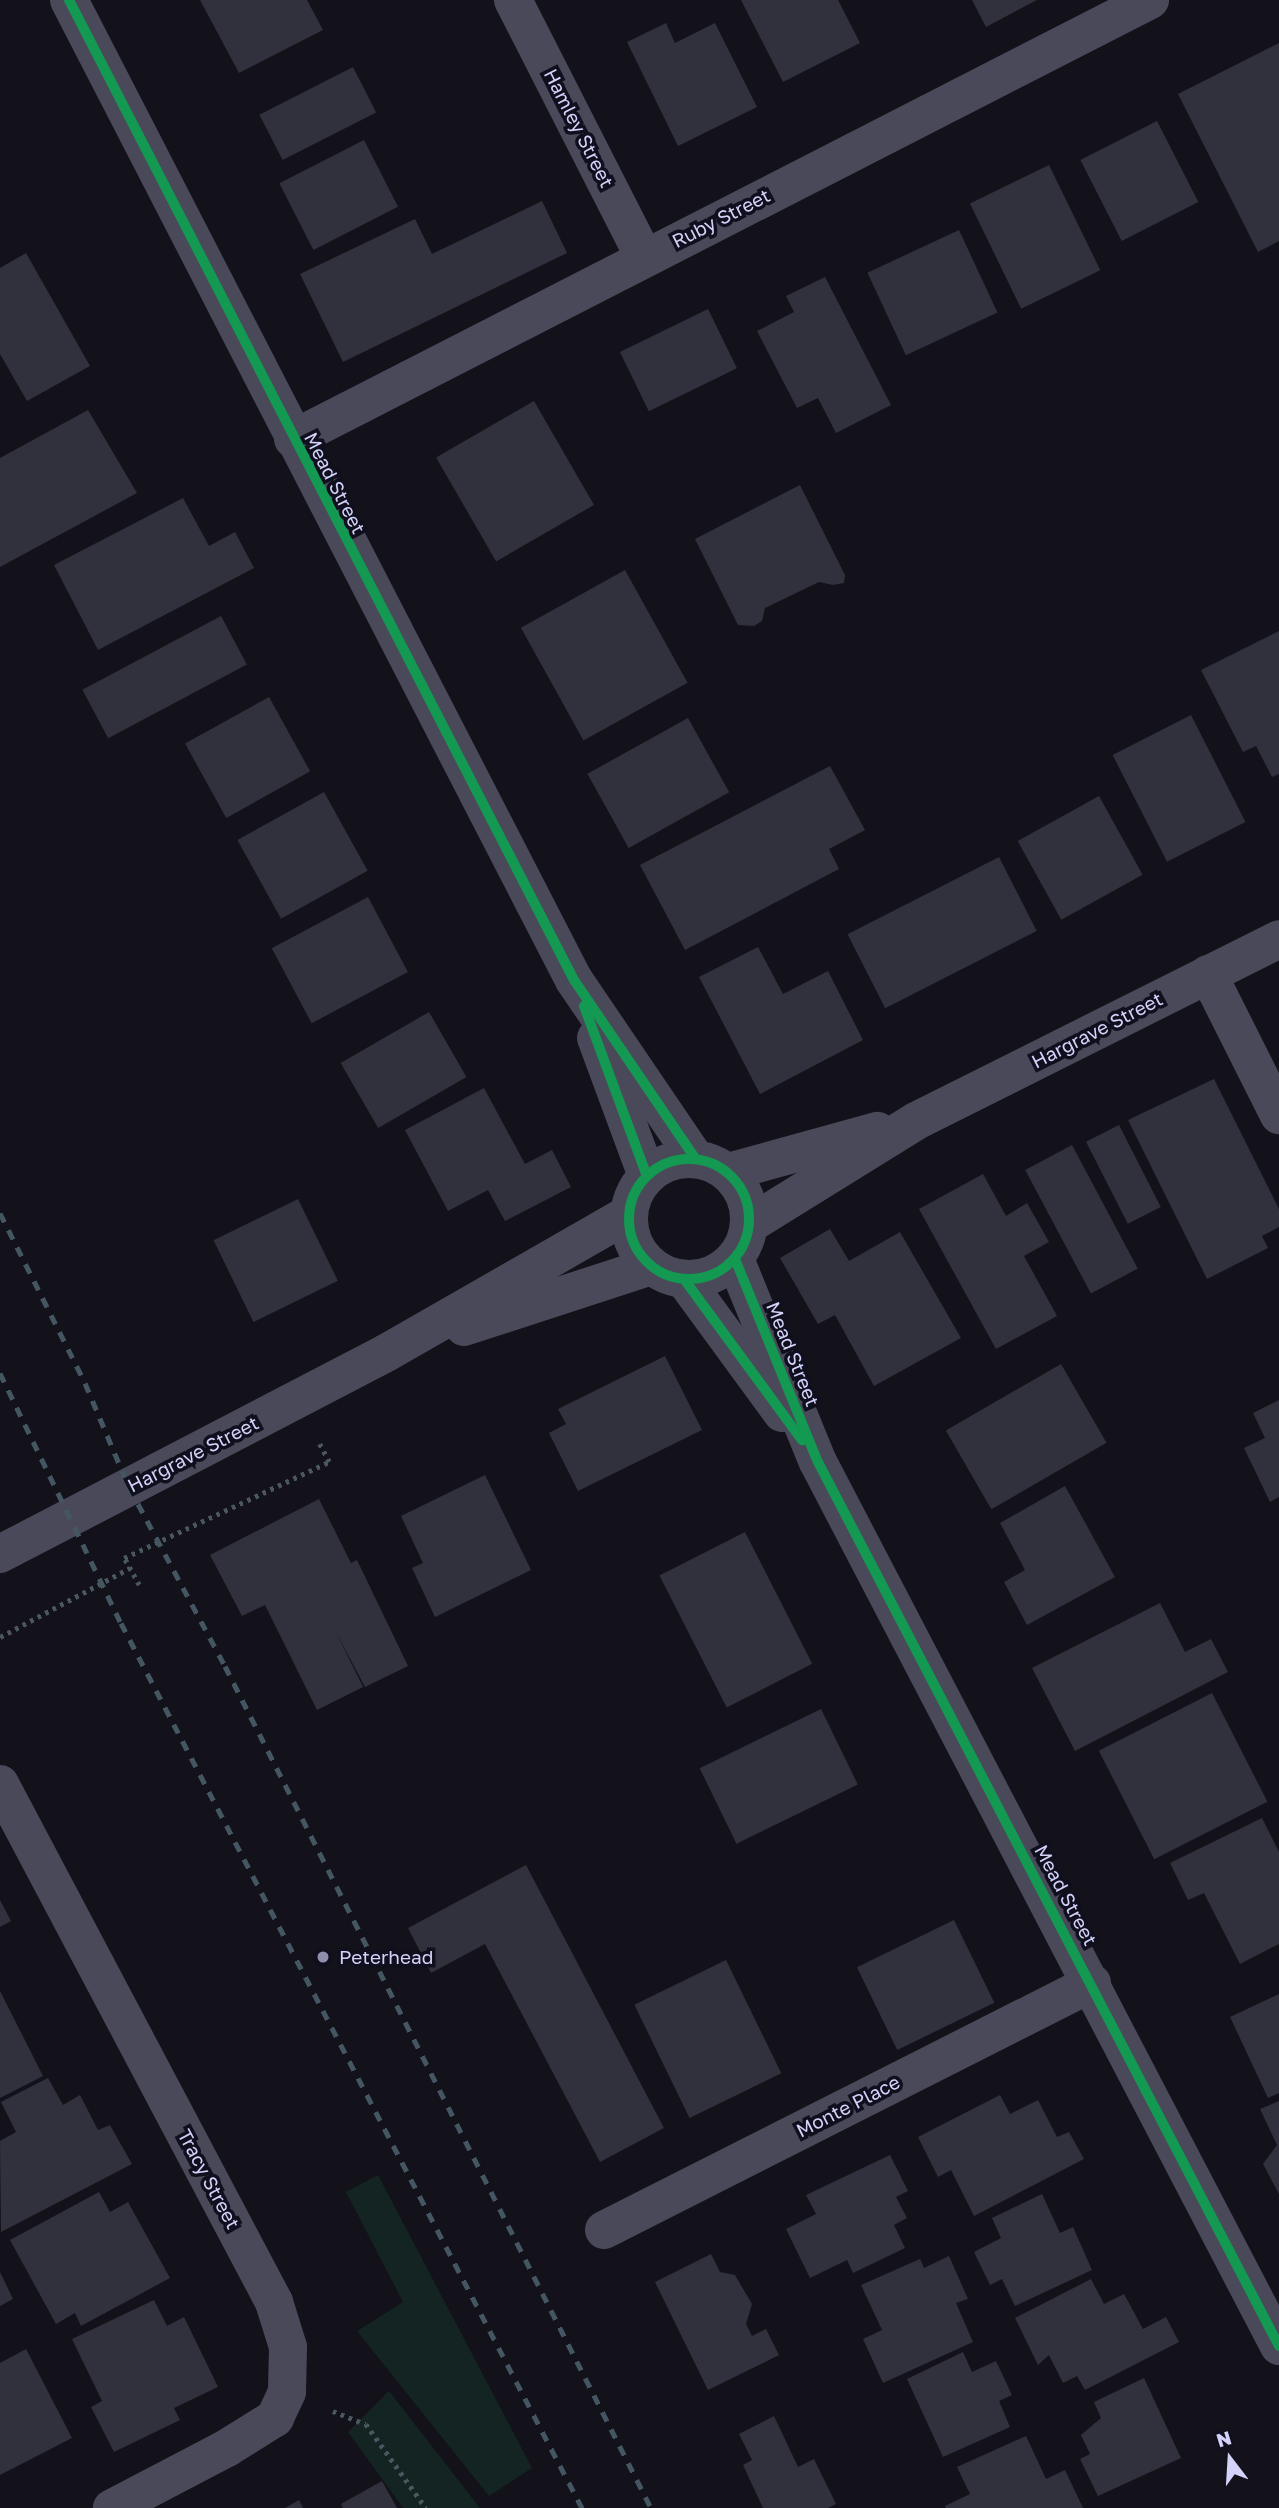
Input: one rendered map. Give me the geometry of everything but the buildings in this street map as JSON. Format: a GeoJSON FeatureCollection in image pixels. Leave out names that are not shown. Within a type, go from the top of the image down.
{"type":"FeatureCollection","features":[{"type":"Feature","properties":{"kind":"street","name":"Mead Street"},"geometry":{"type":"LineString","coordinates":[[69,0],[574,980],[647,1176]]}},
{"type":"Feature","properties":{"kind":"street","name":"Hamley Street"},"geometry":{"type":"LineString","coordinates":[[513,0],[644,257]]}},
{"type":"Feature","properties":{"kind":"street","name":"Ruby Street"},"geometry":{"type":"LineString","coordinates":[[293,439],[1150,0]]}},
{"type":"Feature","properties":{"kind":"street","name":"Hargrave Street"},"geometry":{"type":"LineString","coordinates":[[750,1224],[916,1121],[1279,939]]}},
{"type":"Feature","properties":{"kind":"street"},"geometry":{"type":"LineString","coordinates":[[1208,975],[1279,1115]]}},
{"type":"Feature","properties":{"kind":"street","name":"Mead Street"},"geometry":{"type":"LineString","coordinates":[[574,980],[711,1165]]}},
{"type":"Feature","properties":{"kind":"street","name":"Hargrave Street"},"geometry":{"type":"LineString","coordinates":[[711,1165],[916,1121]]}},
{"type":"Feature","properties":{"kind":"street"},"geometry":{"type":"LineString","coordinates":[[672,1161],[711,1165],[748,1202],[750,1224],[743,1248],[734,1259],[707,1277],[684,1279],[649,1267],[631,1238],[628,1214],[633,1196],[647,1176],[672,1161]]}},
{"type":"Feature","properties":{"kind":"street","name":"Hargrave Street"},"geometry":{"type":"LineString","coordinates":[[0,1554],[386,1353],[628,1214]]}},
{"type":"Feature","properties":{"kind":"street","name":"Mead Street"},"geometry":{"type":"LineString","coordinates":[[734,1259],[818,1462],[1279,2346]]}},
{"type":"Feature","properties":{"kind":"street","name":"Hargrave Street"},"geometry":{"type":"LineString","coordinates":[[386,1353],[649,1267]]}},
{"type":"Feature","properties":{"kind":"street","name":"Mead Street"},"geometry":{"type":"LineString","coordinates":[[684,1279],[818,1462]]}},
{"type":"Feature","properties":{"kind":"street","name":"Tracy Street"},"geometry":{"type":"LineString","coordinates":[[0,1784],[274,2302],[288,2347],[287,2392],[275,2418],[227,2448],[112,2508]]}},
{"type":"Feature","properties":{"kind":"street","name":"Monte Place"},"geometry":{"type":"LineString","coordinates":[[604,2230],[1092,1983]]}},
{"type":"Feature","properties":{"kind":"path"},"geometry":{"type":"LineString","coordinates":[[139,1585],[124,1558],[329,1462],[297,1400]]}},
{"type":"Feature","properties":{"kind":"path"},"geometry":{"type":"LineString","coordinates":[[0,1637],[130,1568]]}},
{"type":"Feature","properties":{"kind":"path"},"geometry":{"type":"LineString","coordinates":[[287,2392],[366,2424],[426,2508]]}},
{"type":"Feature","properties":{"kind":"shaded area"},"geometry":{"type":"Polygon","coordinates":[[[378,2175],[532,2468],[489,2496],[357,2331],[403,2302],[346,2192],[378,2175]]]}},
{"type":"Feature","properties":{"kind":"shaded area"},"geometry":{"type":"Polygon","coordinates":[[[389,2391],[480,2508],[403,2508],[348,2432],[389,2391]]]}},
{"type":"Feature","properties":{"kind":"railway"},"geometry":{"type":"LineString","coordinates":[[0,1213],[85,1383],[129,1487],[225,1666],[651,2508]]}},
{"type":"Feature","properties":{"kind":"railway"},"geometry":{"type":"LineString","coordinates":[[0,1373],[121,1623],[582,2508]]}},
{"type":"Feature","properties":{"kind":"cycle path"},"geometry":{"type":"LineString","coordinates":[[69,0],[574,980],[695,1158]]}},
{"type":"Feature","properties":{"kind":"cycle path"},"geometry":{"type":"LineString","coordinates":[[584,1006],[647,1176]]}},
{"type":"Feature","properties":{"kind":"cycle path"},"geometry":{"type":"LineString","coordinates":[[689,1159],[712,1163],[732,1176],[745,1196],[749,1219],[745,1242],[732,1262],[712,1275],[689,1279],[666,1275],[646,1262],[633,1242],[629,1219],[633,1196],[646,1176],[666,1163],[689,1159]]}},
{"type":"Feature","properties":{"kind":"cycle path"},"geometry":{"type":"LineString","coordinates":[[735,1259],[818,1462],[1279,2346]]}},
{"type":"Feature","properties":{"kind":"cycle path"},"geometry":{"type":"LineString","coordinates":[[684,1279],[802,1440]]}},
{"type":"Feature","properties":{"kind":"place","name":"Peterhead"},"geometry":{"type":"Point","coordinates":[323,1957]}}]}
